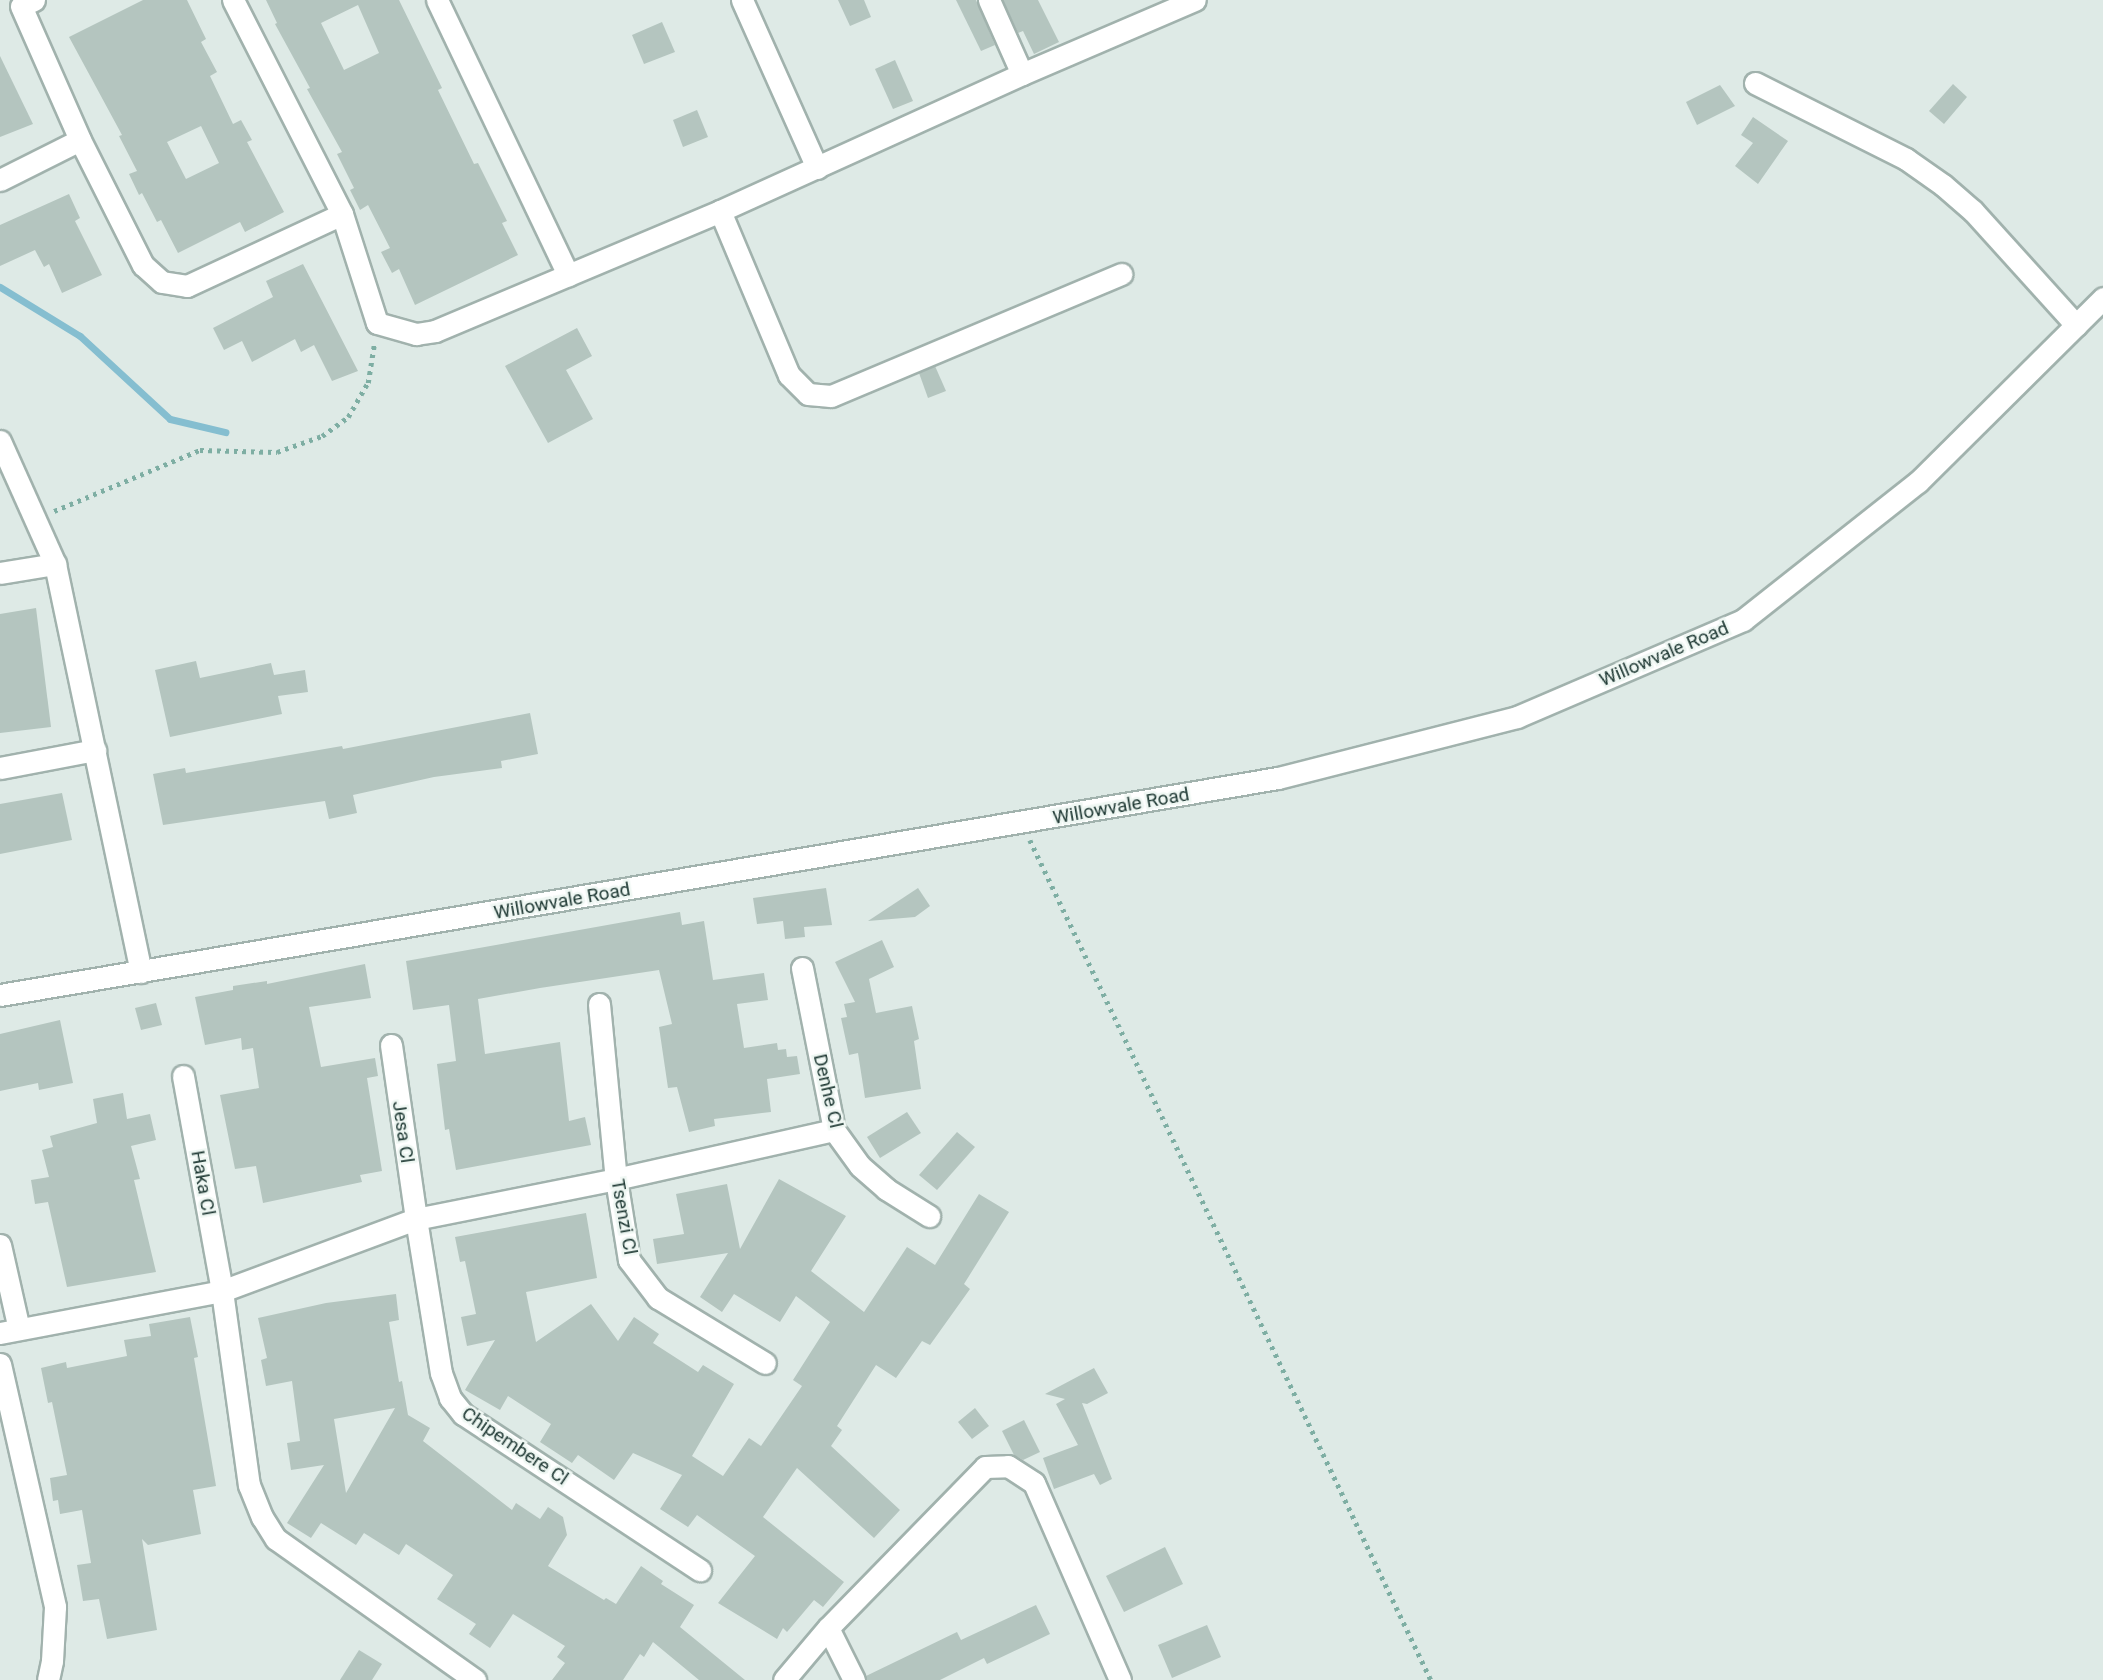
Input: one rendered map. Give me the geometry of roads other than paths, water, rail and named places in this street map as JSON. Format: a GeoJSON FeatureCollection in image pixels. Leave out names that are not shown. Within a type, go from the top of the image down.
{"type":"FeatureCollection","features":[{"type":"Feature","properties":{"kind":"street"},"geometry":{"type":"LineString","coordinates":[[34,0],[20,6],[80,140],[143,265],[162,282],[187,286],[342,214]]}},
{"type":"Feature","properties":{"kind":"street"},"geometry":{"type":"LineString","coordinates":[[233,0],[342,214],[377,323],[416,334],[435,331],[720,211],[1022,74],[1195,0]]}},
{"type":"Feature","properties":{"kind":"street"},"geometry":{"type":"LineString","coordinates":[[437,0],[568,275]]}},
{"type":"Feature","properties":{"kind":"street"},"geometry":{"type":"LineString","coordinates":[[742,0],[817,168]]}},
{"type":"Feature","properties":{"kind":"street"},"geometry":{"type":"LineString","coordinates":[[989,0],[1022,74]]}},
{"type":"Feature","properties":{"kind":"street"},"geometry":{"type":"LineString","coordinates":[[1755,83],[1866,138],[1943,185],[1973,211],[2076,325]]}},
{"type":"Feature","properties":{"kind":"street"},"geometry":{"type":"LineString","coordinates":[[0,180],[80,140]]}},
{"type":"Feature","properties":{"kind":"street"},"geometry":{"type":"LineString","coordinates":[[720,211],[789,375],[808,394],[831,396],[1121,274]]}},
{"type":"Feature","properties":{"kind":"street","name":"Willowvale Road"},"geometry":{"type":"LineString","coordinates":[[0,995],[1023,824],[1278,778],[1517,718],[1743,620],[1918,482],[2103,298]]}},
{"type":"Feature","properties":{"kind":"street"},"geometry":{"type":"LineString","coordinates":[[0,441],[55,564],[141,972]]}},
{"type":"Feature","properties":{"kind":"street"},"geometry":{"type":"LineString","coordinates":[[0,573],[55,564]]}},
{"type":"Feature","properties":{"kind":"street"},"geometry":{"type":"LineString","coordinates":[[0,768],[95,750]]}},
{"type":"Feature","properties":{"kind":"street","name":"Denhe Cl"},"geometry":{"type":"LineString","coordinates":[[802,968],[834,1130],[860,1166],[886,1189],[929,1216]]}},
{"type":"Feature","properties":{"kind":"street","name":"Tsenzi Cl"},"geometry":{"type":"LineString","coordinates":[[599,1004],[616,1179],[629,1260],[643,1282],[658,1298],[765,1363]]}},
{"type":"Feature","properties":{"kind":"street","name":"Jesa Cl"},"geometry":{"type":"LineString","coordinates":[[391,1045],[415,1219]]}},
{"type":"Feature","properties":{"kind":"street","name":"Haka Cl"},"geometry":{"type":"LineString","coordinates":[[183,1076],[222,1291],[249,1485],[262,1517],[276,1539],[475,1680]]}},
{"type":"Feature","properties":{"kind":"street"},"geometry":{"type":"LineString","coordinates":[[0,1245],[9,1331],[222,1291],[415,1219],[616,1179],[834,1130]]}},
{"type":"Feature","properties":{"kind":"street","name":"Chipembere Cl"},"geometry":{"type":"LineString","coordinates":[[415,1219],[441,1373],[450,1398],[463,1413],[700,1570]]}},
{"type":"Feature","properties":{"kind":"street"},"geometry":{"type":"LineString","coordinates":[[0,1363],[55,1607],[52,1661],[48,1680]]}},
{"type":"Feature","properties":{"kind":"street"},"geometry":{"type":"LineString","coordinates":[[784,1680],[828,1628],[985,1466],[1008,1466],[1034,1483],[1120,1680]]}},
{"type":"Feature","properties":{"kind":"street"},"geometry":{"type":"LineString","coordinates":[[828,1628],[854,1680]]}},
{"type":"Feature","properties":{"kind":"waterway"},"geometry":{"type":"LineString","coordinates":[[0,287],[80,336],[170,419],[225,432]]}}]}
